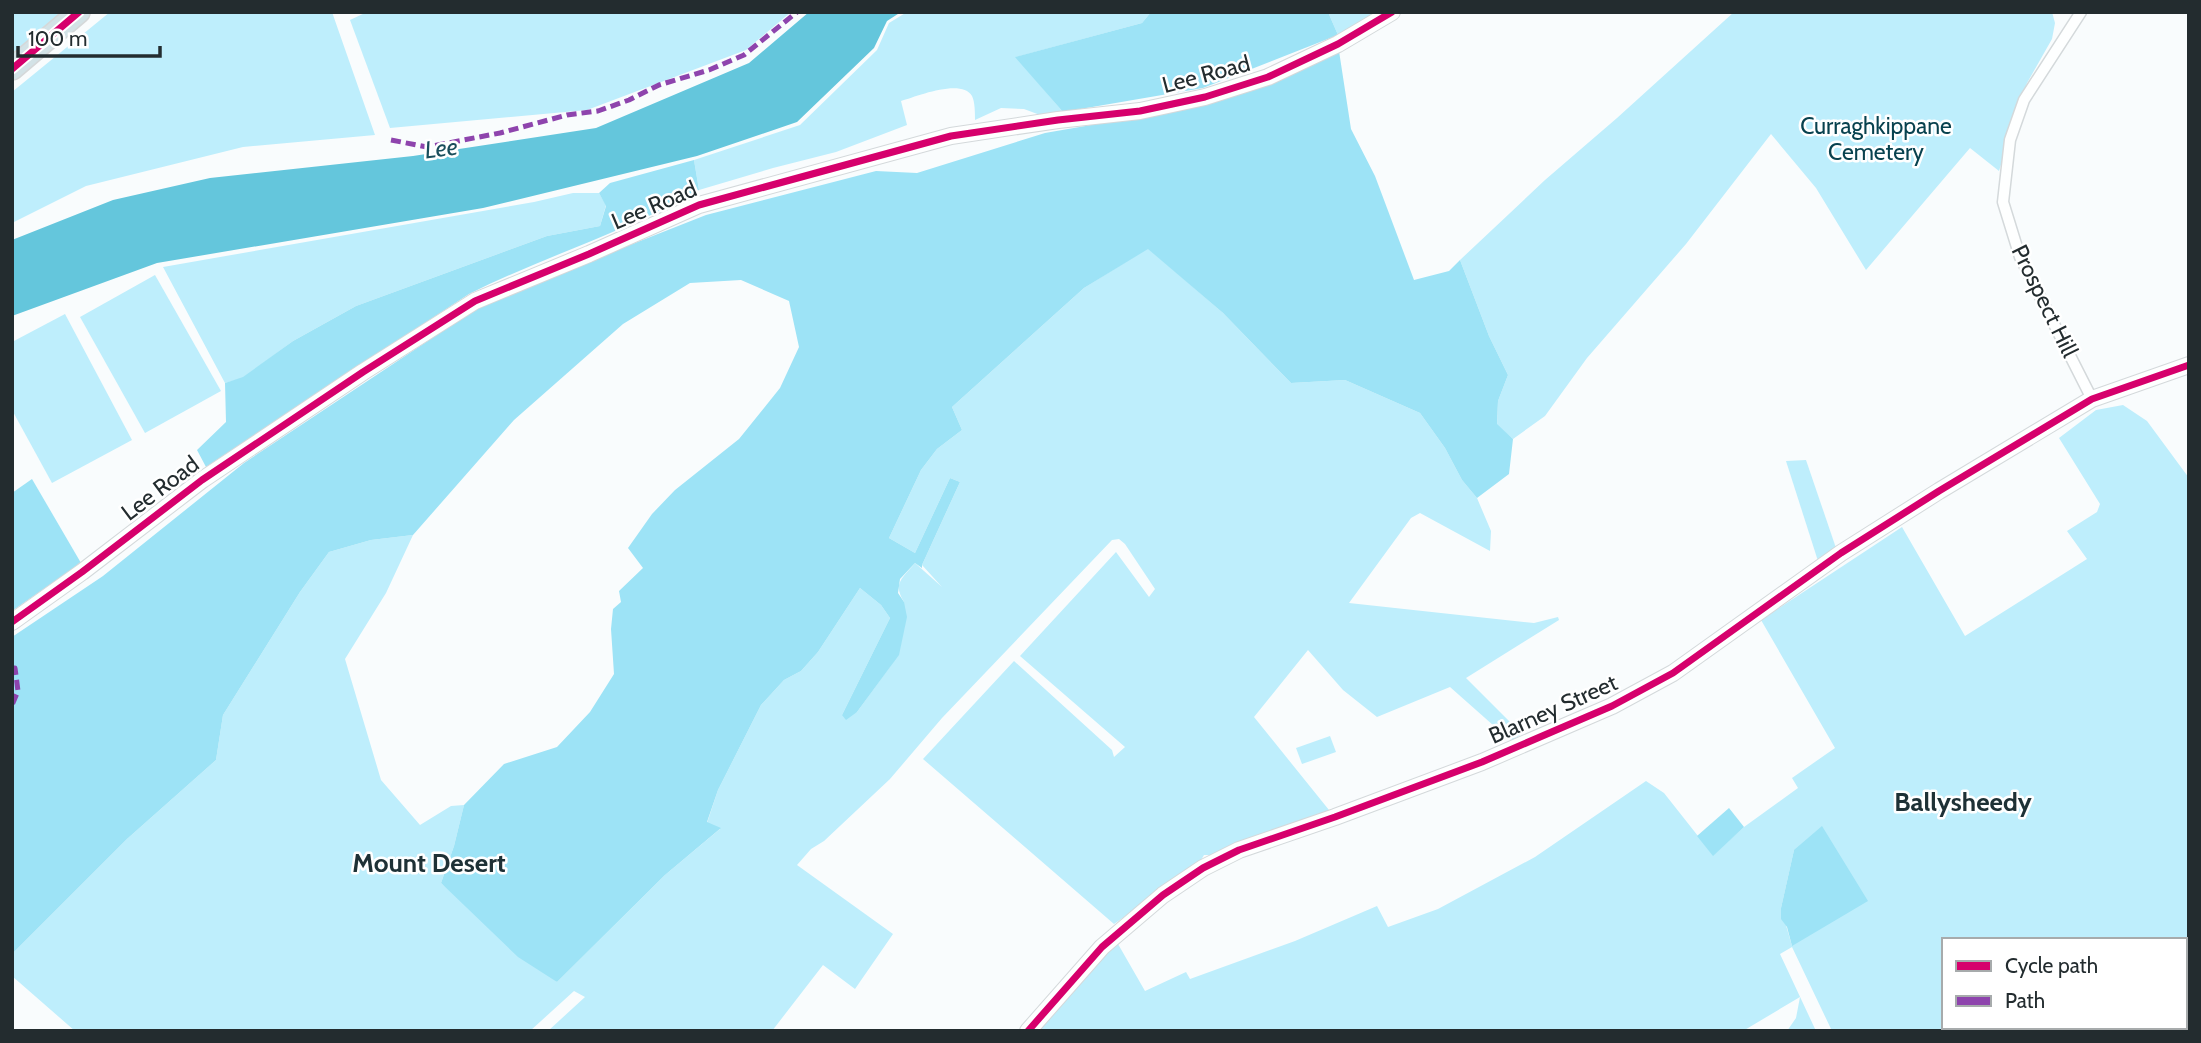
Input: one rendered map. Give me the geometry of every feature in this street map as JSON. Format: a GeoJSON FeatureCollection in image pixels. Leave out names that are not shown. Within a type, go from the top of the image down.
{"type":"FeatureCollection","features":[{"type":"Feature","properties":{"kind":"highway"},"geometry":{"type":"LineString","coordinates":[[12,69],[79,12]]}},
{"type":"Feature","properties":{"kind":"street","name":"Lee Road"},"geometry":{"type":"LineString","coordinates":[[12,622],[202,480],[475,301],[699,205],[879,154],[951,136],[1140,111],[1205,97],[1268,77],[1338,44],[1392,12]]}},
{"type":"Feature","properties":{"kind":"street","name":"Prospect Hill"},"geometry":{"type":"LineString","coordinates":[[2081,12],[2024,100],[2010,140],[2003,202],[2020,257],[2092,399]]}},
{"type":"Feature","properties":{"kind":"street","name":"Blarney Street"},"geometry":{"type":"LineString","coordinates":[[1028,1031],[1102,947],[1163,895],[1203,868],[1240,850],[1482,762],[1612,706],[1673,673],[1841,553],[2092,399],[2189,365]]}},
{"type":"Feature","properties":{"kind":"green space"},"geometry":{"type":"Polygon","coordinates":[[[12,12],[64,12],[12,56],[12,12]]]}},
{"type":"Feature","properties":{"kind":"green space"},"geometry":{"type":"Polygon","coordinates":[[[110,12],[332,12],[375,135],[243,147],[86,186],[12,223],[12,92],[110,12]]]}},
{"type":"Feature","properties":{"kind":"green space"},"geometry":{"type":"Polygon","coordinates":[[[367,12],[791,12],[746,50],[587,110],[390,128],[350,20],[367,12]]]}},
{"type":"Feature","properties":{"kind":"green space"},"geometry":{"type":"Polygon","coordinates":[[[907,12],[1151,12],[1142,23],[1016,57],[1063,112],[1040,115],[1024,109],[1001,108],[975,120],[973,98],[967,91],[949,88],[928,92],[901,101],[907,125],[836,152],[699,190],[694,160],[800,125],[877,50],[889,23],[907,12]]]}},
{"type":"Feature","properties":{"kind":"green space"},"geometry":{"type":"Polygon","coordinates":[[[1328,12],[1377,12],[1338,35],[1328,12]]]}},
{"type":"Feature","properties":{"kind":"green space","name":"Curraghkippane Cemetery"},"geometry":{"type":"Polygon","coordinates":[[[1734,12],[2052,12],[2055,23],[2052,39],[2027,83],[1999,171],[1970,148],[1866,270],[1816,188],[1771,134],[1686,244],[1587,358],[1545,416],[1513,439],[1497,425],[1498,401],[1508,375],[1489,336],[1460,260],[1545,180],[1734,12]]]}},
{"type":"Feature","properties":{"kind":"green space"},"geometry":{"type":"Polygon","coordinates":[[[573,193],[599,193],[606,205],[600,226],[547,236],[356,306],[293,341],[243,378],[225,383],[163,267],[534,202],[573,193]]]}},
{"type":"Feature","properties":{"kind":"green space"},"geometry":{"type":"Polygon","coordinates":[[[1148,248],[1223,313],[1291,383],[1345,380],[1420,413],[1445,448],[1462,480],[1477,498],[1491,531],[1490,551],[1420,513],[1411,518],[1349,603],[1534,623],[1558,617],[1559,620],[1466,678],[1522,734],[1511,741],[1450,687],[1377,717],[1343,690],[1308,650],[1254,717],[1329,810],[1218,855],[1204,855],[1198,865],[1114,924],[923,759],[1014,661],[1112,750],[1114,757],[1125,747],[1020,656],[1116,552],[1149,597],[1155,589],[1125,544],[1119,539],[1112,540],[942,718],[890,779],[824,841],[811,849],[797,865],[893,934],[855,989],[823,965],[772,1031],[548,1031],[585,997],[574,991],[530,1031],[75,1031],[12,976],[12,954],[127,839],[216,760],[223,715],[300,592],[329,552],[371,540],[413,535],[386,593],[345,659],[381,780],[420,825],[451,806],[464,805],[441,883],[557,982],[665,875],[720,829],[707,823],[718,790],[761,705],[784,680],[801,671],[818,652],[860,588],[881,605],[890,618],[842,715],[857,712],[892,664],[904,602],[899,590],[900,581],[915,563],[942,587],[922,565],[960,482],[950,478],[915,553],[889,538],[921,470],[937,449],[962,430],[952,407],[1084,288],[1148,248]]]}},
{"type":"Feature","properties":{"kind":"green space"},"geometry":{"type":"Polygon","coordinates":[[[155,275],[221,391],[145,433],[80,317],[155,275]]]}},
{"type":"Feature","properties":{"kind":"green space"},"geometry":{"type":"Polygon","coordinates":[[[65,314],[132,440],[52,483],[12,410],[12,342],[65,314]]]}},
{"type":"Feature","properties":{"kind":"green space"},"geometry":{"type":"Polygon","coordinates":[[[2123,405],[2147,421],[2189,478],[2189,988],[2187,938],[1942,938],[1942,1029],[2122,1029],[2120,1031],[1832,1031],[1792,947],[1780,954],[1816,1031],[1787,1031],[1796,1018],[1800,997],[1743,1031],[1035,1031],[1115,945],[1118,944],[1145,991],[1186,972],[1190,979],[1295,941],[1377,906],[1388,927],[1438,909],[1535,857],[1646,781],[1664,793],[1713,855],[1744,827],[1798,788],[1792,778],[1835,748],[1761,620],[1902,527],[1965,636],[2087,559],[2067,531],[2097,512],[2100,504],[2059,438],[2096,410],[2123,405]],[[1794,850],[1781,908],[1792,946],[1794,850]]]}},
{"type":"Feature","properties":{"kind":"green space"},"geometry":{"type":"Polygon","coordinates":[[[1806,460],[1836,548],[1818,561],[1786,461],[1806,460]]]}},
{"type":"Feature","properties":{"kind":"green space"},"geometry":{"type":"Polygon","coordinates":[[[1330,736],[1336,752],[1302,764],[1296,748],[1330,736]]]}},
{"type":"Feature","properties":{"kind":"shaded area"},"geometry":{"type":"Polygon","coordinates":[[[809,12],[901,12],[887,21],[874,48],[797,122],[697,156],[483,208],[157,263],[12,316],[12,240],[113,200],[210,178],[413,156],[596,128],[749,63],[809,12]]]}},
{"type":"Feature","properties":{"kind":"shaded area"},"geometry":{"type":"Polygon","coordinates":[[[1151,12],[1328,12],[1338,35],[1203,88],[1063,112],[1015,57],[1142,23],[1151,12]]]}},
{"type":"Feature","properties":{"kind":"shaded area"},"geometry":{"type":"Polygon","coordinates":[[[1339,51],[1351,129],[1375,176],[1414,280],[1449,271],[1460,260],[1489,336],[1508,375],[1498,401],[1497,424],[1513,439],[1509,474],[1477,498],[1462,480],[1445,448],[1420,413],[1345,380],[1291,383],[1223,313],[1148,249],[1084,288],[952,407],[962,430],[937,449],[921,470],[889,538],[915,553],[950,478],[960,482],[922,568],[915,563],[900,579],[898,593],[904,602],[907,617],[899,655],[857,712],[846,720],[842,715],[890,618],[881,605],[860,588],[818,652],[801,671],[784,680],[761,705],[718,790],[707,822],[721,828],[665,875],[557,982],[518,957],[441,883],[464,805],[504,764],[557,747],[590,712],[614,674],[611,629],[613,609],[621,602],[619,591],[643,568],[628,548],[652,514],[675,490],[739,439],[780,388],[799,347],[789,301],[741,280],[690,283],[623,324],[514,420],[413,535],[371,540],[329,552],[300,592],[223,715],[216,760],[127,839],[12,954],[12,637],[103,576],[244,463],[488,301],[706,215],[876,171],[917,173],[1045,133],[1206,105],[1277,82],[1339,51]]]}},
{"type":"Feature","properties":{"kind":"shaded area"},"geometry":{"type":"Polygon","coordinates":[[[694,160],[699,190],[643,219],[469,294],[206,467],[197,450],[226,422],[225,383],[243,377],[293,341],[356,306],[547,236],[600,226],[606,206],[599,193],[610,183],[694,160]]]}},
{"type":"Feature","properties":{"kind":"shaded area"},"geometry":{"type":"Polygon","coordinates":[[[32,479],[81,563],[12,611],[12,493],[32,479]]]}},
{"type":"Feature","properties":{"kind":"shaded area"},"geometry":{"type":"Polygon","coordinates":[[[1729,808],[1744,827],[1713,856],[1697,836],[1729,808]]]}},
{"type":"Feature","properties":{"kind":"shaded area"},"geometry":{"type":"Polygon","coordinates":[[[1822,826],[1868,901],[1792,946],[1787,927],[1781,919],[1781,908],[1794,850],[1822,826]]]}},
{"type":"Feature","properties":{"kind":"marked path"},"geometry":{"type":"LineString","coordinates":[[391,140],[427,147],[500,133],[567,115],[598,111],[659,85],[709,70],[744,55],[797,12]]}},
{"type":"Feature","properties":{"kind":"marked path"},"geometry":{"type":"LineString","coordinates":[[12,668],[15,668],[18,691],[12,705]]}},
{"type":"Feature","properties":{"kind":"cycle path"},"geometry":{"type":"LineString","coordinates":[[12,69],[79,12]]}},
{"type":"Feature","properties":{"kind":"cycle path"},"geometry":{"type":"LineString","coordinates":[[12,622],[202,480],[475,301],[699,205],[951,136],[1140,111],[1205,97],[1268,77],[1338,44],[1392,12]]}},
{"type":"Feature","properties":{"kind":"cycle path"},"geometry":{"type":"LineString","coordinates":[[1028,1031],[1102,947],[1163,895],[1203,868],[1239,850],[1482,762],[1612,706],[1673,673],[1841,553],[2092,399],[2189,365]]}},
{"type":"Feature","properties":{"kind":"district","name":"Ballysheedy"},"geometry":{"type":"Point","coordinates":[1963,802]}},
{"type":"Feature","properties":{"kind":"district","name":"Mount Desert"},"geometry":{"type":"Point","coordinates":[429,863]}},
{"type":"Feature","properties":{"kind":"water label","name":"Lee"},"geometry":{"type":"Point","coordinates":[441,148]}}]}
